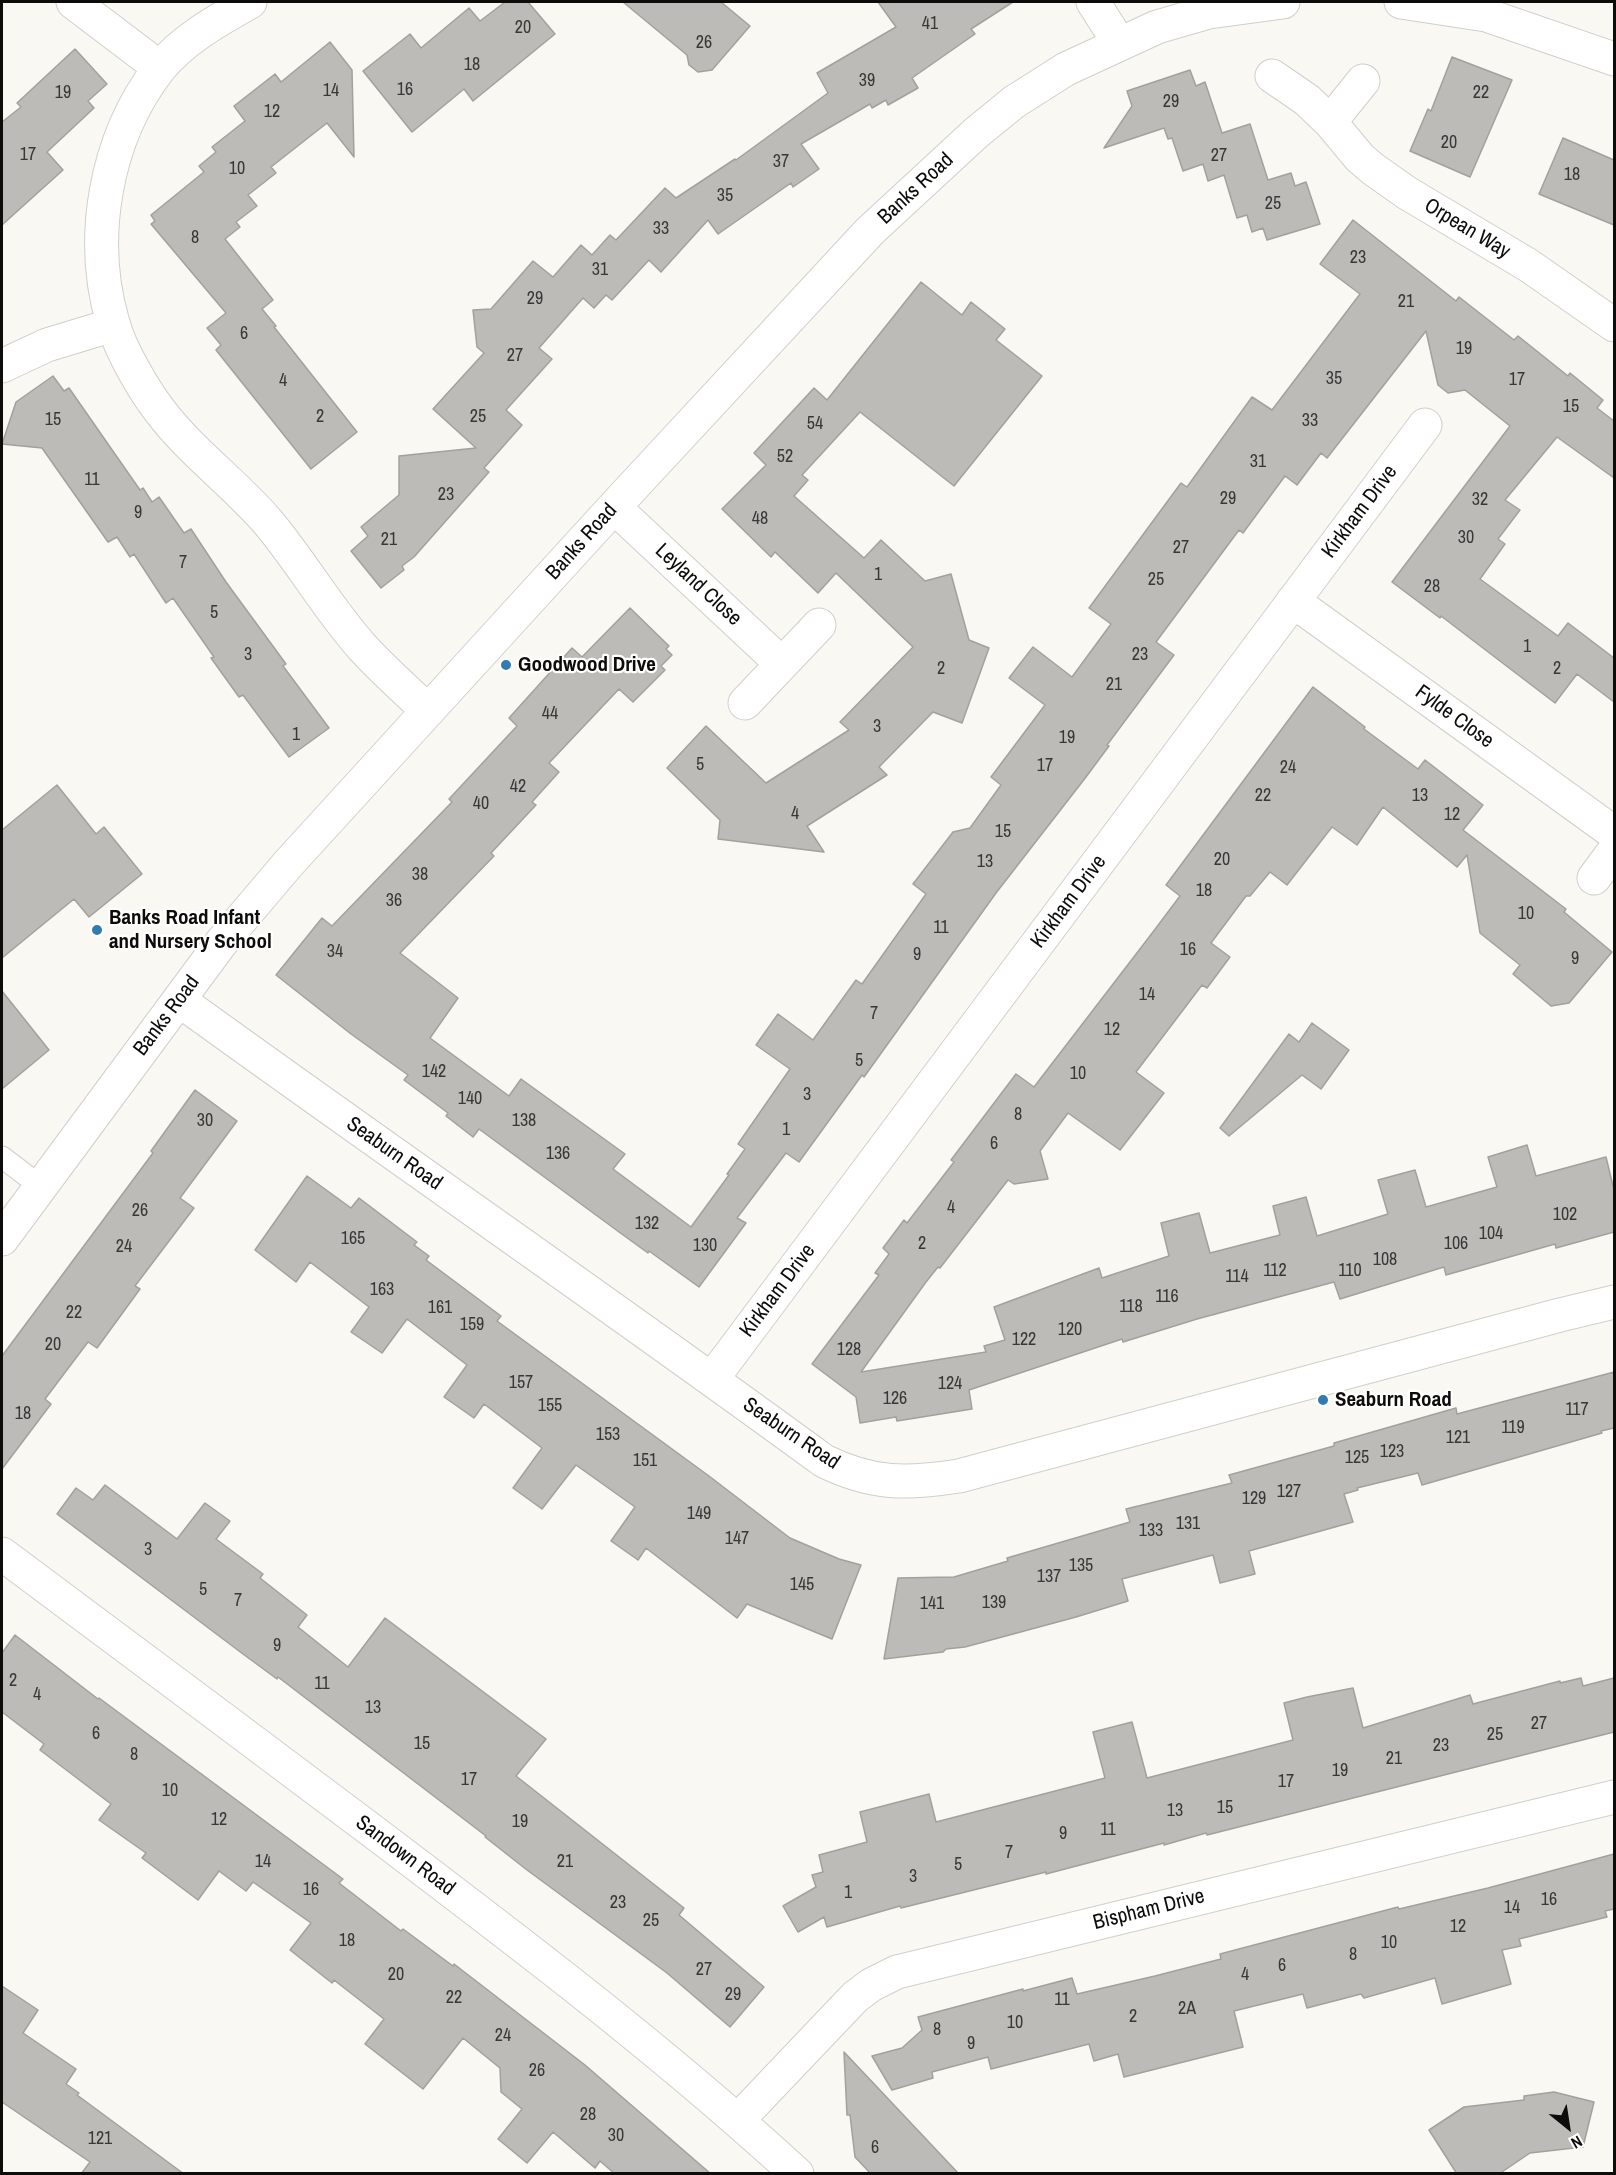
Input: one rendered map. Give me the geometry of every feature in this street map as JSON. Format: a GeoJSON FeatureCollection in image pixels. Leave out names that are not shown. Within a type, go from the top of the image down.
{"type":"FeatureCollection","features":[{"type":"Feature","properties":{"kind":"street"},"geometry":{"type":"LineString","coordinates":[[73,2],[160,68]]}},
{"type":"Feature","properties":{"kind":"street"},"geometry":{"type":"LineString","coordinates":[[249,2],[223,17],[184,45],[160,68],[128,121],[108,184],[101,233],[106,294],[113,325],[135,371],[159,410],[193,449],[236,488],[268,523],[362,647],[428,711]]}},
{"type":"Feature","properties":{"kind":"street"},"geometry":{"type":"LineString","coordinates":[[1094,2],[1119,44]]}},
{"type":"Feature","properties":{"kind":"street","name":"Banks Road"},"geometry":{"type":"LineString","coordinates":[[2,1239],[221,943],[288,864],[870,231],[976,133],[1014,102],[1066,69],[1157,27],[1209,12],[1283,2]]}},
{"type":"Feature","properties":{"kind":"street"},"geometry":{"type":"LineString","coordinates":[[1401,2],[1486,15],[1614,59]]}},
{"type":"Feature","properties":{"kind":"street","name":"Orpean Way"},"geometry":{"type":"LineString","coordinates":[[1272,76],[1307,100],[1372,169],[1407,193],[1528,265],[1614,325]]}},
{"type":"Feature","properties":{"kind":"street"},"geometry":{"type":"LineString","coordinates":[[1330,122],[1363,81]]}},
{"type":"Feature","properties":{"kind":"street"},"geometry":{"type":"LineString","coordinates":[[2,366],[47,345],[113,325]]}},
{"type":"Feature","properties":{"kind":"street","name":"Kirkham Drive"},"geometry":{"type":"LineString","coordinates":[[712,1379],[1425,425]]}},
{"type":"Feature","properties":{"kind":"street","name":"Leyland Close"},"geometry":{"type":"LineString","coordinates":[[614,507],[782,664]]}},
{"type":"Feature","properties":{"kind":"street","name":"Fylde Close"},"geometry":{"type":"LineString","coordinates":[[1293,601],[1614,833]]}},
{"type":"Feature","properties":{"kind":"street"},"geometry":{"type":"LineString","coordinates":[[745,703],[819,626]]}},
{"type":"Feature","properties":{"kind":"street"},"geometry":{"type":"LineString","coordinates":[[1594,878],[1614,851]]}},
{"type":"Feature","properties":{"kind":"street","name":"Seaburn Road"},"geometry":{"type":"LineString","coordinates":[[179,1000],[824,1461],[843,1470],[867,1477],[899,1482],[919,1482],[959,1476],[1560,1314],[1614,1302]]}},
{"type":"Feature","properties":{"kind":"street","name":"Sandown Road"},"geometry":{"type":"LineString","coordinates":[[2,1554],[610,2012],[738,2120],[797,2174]]}},
{"type":"Feature","properties":{"kind":"street","name":"Bispham Drive"},"geometry":{"type":"LineString","coordinates":[[738,2120],[855,1998],[871,1985],[897,1972],[1614,1797]]}},
{"type":"Feature","properties":{"kind":"lane"},"geometry":{"type":"LineString","coordinates":[[2,1157],[40,1186]]}},
{"type":"Feature","properties":{"kind":"building"},"geometry":{"type":"Polygon","coordinates":[[[505,2],[528,2],[555,34],[473,101],[464,89],[412,132],[363,71],[410,34],[421,48],[469,8],[480,21],[505,2]]]}},
{"type":"Feature","properties":{"kind":"building"},"geometry":{"type":"Polygon","coordinates":[[[623,2],[721,2],[750,26],[712,70],[698,72],[689,65],[687,55],[623,2]]]}},
{"type":"Feature","properties":{"kind":"building"},"geometry":{"type":"Polygon","coordinates":[[[878,2],[1013,2],[971,29],[975,34],[912,78],[918,88],[888,105],[886,100],[872,108],[870,104],[801,144],[819,169],[793,187],[791,183],[718,234],[708,220],[661,272],[649,260],[612,300],[606,295],[594,308],[583,298],[539,348],[552,359],[506,410],[522,425],[484,468],[489,472],[414,557],[402,566],[404,570],[381,588],[351,551],[368,536],[361,527],[399,495],[399,456],[476,448],[433,409],[484,353],[477,347],[473,310],[491,309],[533,261],[553,277],[581,245],[592,255],[610,235],[616,240],[665,188],[676,198],[736,160],[828,93],[817,73],[896,27],[878,2]]]}},
{"type":"Feature","properties":{"kind":"building"},"geometry":{"type":"Polygon","coordinates":[[[330,42],[352,70],[354,157],[327,123],[271,167],[276,173],[248,195],[257,206],[236,222],[240,227],[225,239],[273,300],[262,309],[276,326],[274,327],[357,432],[311,469],[216,350],[221,345],[207,328],[226,313],[151,224],[155,221],[151,215],[204,172],[199,166],[216,152],[212,147],[245,121],[234,106],[275,74],[281,82],[330,42]]]}},
{"type":"Feature","properties":{"kind":"building"},"geometry":{"type":"Polygon","coordinates":[[[75,49],[107,84],[88,101],[94,108],[47,152],[63,170],[2,225],[2,122],[21,107],[17,103],[75,49]]]}},
{"type":"Feature","properties":{"kind":"building"},"geometry":{"type":"Polygon","coordinates":[[[1452,57],[1512,80],[1470,177],[1410,151],[1428,109],[1431,111],[1452,57]]]}},
{"type":"Feature","properties":{"kind":"building"},"geometry":{"type":"Polygon","coordinates":[[[1190,70],[1196,86],[1205,82],[1222,133],[1250,124],[1268,180],[1291,173],[1295,186],[1306,182],[1320,224],[1267,240],[1263,228],[1252,232],[1247,215],[1237,218],[1224,175],[1208,181],[1203,164],[1183,171],[1172,138],[1168,139],[1164,128],[1104,148],[1132,106],[1127,91],[1190,70]]]}},
{"type":"Feature","properties":{"kind":"building"},"geometry":{"type":"Polygon","coordinates":[[[1563,138],[1614,160],[1614,225],[1539,194],[1563,138]]]}},
{"type":"Feature","properties":{"kind":"building"},"geometry":{"type":"Polygon","coordinates":[[[1353,220],[1456,301],[1459,297],[1514,340],[1518,336],[1568,376],[1570,373],[1603,400],[1597,408],[1614,421],[1614,478],[1557,437],[1505,500],[1520,510],[1498,539],[1505,544],[1480,579],[1558,636],[1568,623],[1614,658],[1614,702],[1577,674],[1555,703],[1441,616],[1440,618],[1392,582],[1510,426],[1465,390],[1448,393],[1438,385],[1426,331],[1327,458],[1321,453],[1297,485],[1285,476],[1243,533],[1239,530],[1156,642],[1174,655],[1107,745],[1109,746],[996,893],[864,1077],[862,1075],[799,1162],[786,1153],[737,1218],[746,1223],[699,1287],[649,1251],[648,1253],[479,1129],[473,1137],[446,1116],[448,1113],[404,1080],[408,1075],[276,975],[322,918],[332,926],[452,802],[449,799],[517,726],[509,718],[572,648],[582,657],[630,608],[669,646],[666,649],[672,655],[661,666],[665,670],[633,702],[619,689],[549,763],[559,772],[532,802],[536,805],[491,853],[494,856],[400,953],[458,998],[430,1038],[509,1096],[521,1079],[625,1154],[613,1169],[691,1227],[729,1175],[727,1174],[745,1149],[738,1144],[790,1069],[756,1045],[778,1014],[813,1040],[856,980],[862,984],[926,894],[913,884],[953,832],[970,828],[1001,785],[991,777],[1045,705],[1009,678],[1033,647],[1072,677],[1111,624],[1089,608],[1181,483],[1187,487],[1252,397],[1272,410],[1360,294],[1320,264],[1353,220]]]}},
{"type":"Feature","properties":{"kind":"building"},"geometry":{"type":"Polygon","coordinates":[[[921,282],[962,315],[971,302],[1005,329],[996,340],[1042,376],[954,486],[860,412],[802,475],[808,480],[794,496],[864,558],[881,540],[925,581],[951,574],[969,640],[989,648],[962,723],[933,712],[879,767],[887,775],[807,826],[824,852],[718,839],[720,820],[667,768],[706,726],[766,783],[849,730],[840,722],[913,647],[836,573],[818,593],[775,552],[771,557],[722,509],[766,465],[754,453],[814,388],[827,400],[921,282]]]}},
{"type":"Feature","properties":{"kind":"building"},"geometry":{"type":"Polygon","coordinates":[[[53,376],[64,391],[69,388],[140,490],[143,488],[152,502],[159,497],[184,533],[191,529],[226,582],[286,664],[283,666],[329,728],[289,757],[243,695],[239,697],[173,598],[166,603],[134,554],[130,557],[117,537],[108,542],[42,448],[2,444],[16,402],[53,376]]]}},
{"type":"Feature","properties":{"kind":"building"},"geometry":{"type":"Polygon","coordinates":[[[1313,687],[1418,769],[1425,760],[1483,805],[1463,830],[1566,909],[1564,912],[1612,952],[1569,1003],[1551,1006],[1513,974],[1520,965],[1480,933],[1467,855],[1457,867],[1383,807],[1357,845],[1332,827],[1287,885],[1270,872],[1250,896],[1246,896],[1211,943],[1230,957],[1207,988],[1202,985],[1136,1072],[1164,1093],[1120,1150],[1068,1113],[1040,1151],[1048,1179],[1014,1184],[1008,1180],[940,1268],[938,1267],[926,1282],[861,1372],[986,1352],[984,1346],[1005,1340],[994,1307],[1099,1268],[1102,1278],[1169,1256],[1161,1223],[1199,1213],[1210,1253],[1280,1235],[1273,1206],[1306,1197],[1317,1236],[1388,1214],[1378,1180],[1415,1170],[1426,1207],[1497,1187],[1488,1157],[1527,1145],[1536,1176],[1606,1157],[1614,1190],[1614,1232],[1556,1248],[1555,1244],[1446,1275],[1444,1267],[1340,1299],[1334,1282],[1197,1319],[1123,1342],[1122,1339],[969,1390],[972,1409],[897,1421],[896,1417],[860,1423],[856,1397],[812,1364],[879,1275],[875,1273],[889,1254],[883,1248],[904,1220],[907,1223],[954,1162],[951,1160],[1016,1074],[1034,1087],[1153,932],[1180,896],[1166,885],[1313,687]]]}},
{"type":"Feature","properties":{"kind":"building"},"geometry":{"type":"Polygon","coordinates":[[[57,785],[96,834],[104,827],[142,874],[89,917],[74,899],[2,958],[2,830],[57,785]]]}},
{"type":"Feature","properties":{"kind":"building"},"geometry":{"type":"Polygon","coordinates":[[[2,991],[49,1050],[2,1089],[2,991]]]}},
{"type":"Feature","properties":{"kind":"building"},"geometry":{"type":"Polygon","coordinates":[[[1312,1023],[1349,1050],[1321,1089],[1302,1075],[1229,1136],[1220,1128],[1289,1034],[1299,1042],[1312,1023]]]}},
{"type":"Feature","properties":{"kind":"building"},"geometry":{"type":"Polygon","coordinates":[[[195,1090],[237,1121],[180,1198],[194,1208],[135,1286],[140,1289],[97,1348],[88,1342],[45,1399],[51,1404],[2,1469],[2,1356],[153,1153],[151,1151],[195,1090]]]}},
{"type":"Feature","properties":{"kind":"building"},"geometry":{"type":"Polygon","coordinates":[[[307,1176],[351,1208],[359,1198],[417,1242],[414,1245],[429,1256],[426,1260],[501,1316],[497,1321],[790,1538],[839,1559],[861,1565],[832,1639],[747,1604],[737,1618],[646,1548],[638,1560],[611,1541],[635,1507],[576,1465],[542,1509],[513,1488],[542,1448],[484,1404],[474,1418],[444,1397],[467,1365],[407,1319],[382,1353],[351,1332],[369,1307],[310,1262],[296,1282],[255,1250],[307,1176]]]}},
{"type":"Feature","properties":{"kind":"building"},"geometry":{"type":"Polygon","coordinates":[[[1614,1372],[1614,1428],[1422,1485],[1418,1473],[1357,1488],[1358,1490],[1344,1494],[1353,1522],[1249,1551],[1255,1574],[1220,1583],[1213,1555],[1122,1579],[1128,1601],[965,1647],[884,1659],[898,1578],[954,1577],[1008,1561],[1007,1558],[1130,1522],[1126,1509],[1232,1483],[1229,1475],[1334,1446],[1334,1443],[1456,1408],[1457,1414],[1614,1372]]]}},
{"type":"Feature","properties":{"kind":"building"},"geometry":{"type":"Polygon","coordinates":[[[105,1485],[177,1539],[205,1503],[230,1521],[216,1539],[263,1574],[260,1578],[307,1615],[298,1627],[348,1667],[385,1618],[546,1739],[516,1776],[684,1908],[679,1915],[764,1987],[730,2027],[667,1973],[527,1870],[278,1677],[277,1679],[243,1654],[57,1514],[76,1488],[93,1500],[105,1485]]]}},
{"type":"Feature","properties":{"kind":"building"},"geometry":{"type":"Polygon","coordinates":[[[15,1635],[98,1699],[343,1879],[339,1883],[401,1931],[403,1929],[453,1966],[454,1964],[585,2065],[711,2174],[615,2174],[600,2161],[595,2168],[553,2132],[527,2163],[498,2139],[522,2109],[501,2092],[500,2068],[463,2038],[423,2089],[365,2044],[384,2019],[334,1980],[332,1983],[290,1950],[311,1923],[253,1882],[246,1891],[219,1871],[198,1900],[142,1858],[146,1853],[99,1820],[111,1804],[40,1750],[44,1744],[2,1712],[2,1653],[15,1635]]]}},
{"type":"Feature","properties":{"kind":"building"},"geometry":{"type":"Polygon","coordinates":[[[1581,1678],[1583,1686],[1614,1678],[1614,1732],[1207,1835],[1206,1833],[1164,1845],[1164,1843],[901,1908],[900,1906],[827,1927],[824,1917],[798,1932],[783,1906],[816,1887],[812,1875],[823,1872],[819,1855],[867,1842],[860,1812],[929,1794],[936,1822],[1105,1778],[1093,1732],[1132,1722],[1147,1778],[1293,1740],[1284,1703],[1307,1697],[1353,1688],[1363,1728],[1470,1695],[1473,1704],[1560,1681],[1560,1683],[1581,1678]]]}},
{"type":"Feature","properties":{"kind":"building"},"geometry":{"type":"Polygon","coordinates":[[[1614,1854],[1614,1909],[1605,1911],[1607,1917],[1519,1939],[1521,1946],[1502,1950],[1511,1984],[1442,2004],[1435,1978],[1364,1998],[1361,1994],[1307,2008],[1303,1994],[1234,2011],[1243,2047],[1124,2077],[1118,2054],[1094,2061],[1089,2044],[991,2069],[988,2057],[932,2072],[933,2078],[892,2090],[872,2056],[902,2048],[922,2030],[918,2017],[1072,1978],[1077,1994],[1155,1976],[1221,1959],[1220,1954],[1398,1907],[1399,1909],[1488,1888],[1614,1854]]]}},
{"type":"Feature","properties":{"kind":"building"},"geometry":{"type":"Polygon","coordinates":[[[2,1986],[38,2010],[23,2033],[76,2069],[66,2084],[79,2093],[77,2095],[184,2174],[81,2174],[90,2162],[2,2102],[2,1986]]]}},
{"type":"Feature","properties":{"kind":"building"},"geometry":{"type":"Polygon","coordinates":[[[844,2052],[959,2174],[871,2174],[855,2157],[850,2115],[847,2115],[844,2052]]]}},
{"type":"Feature","properties":{"kind":"building"},"geometry":{"type":"Polygon","coordinates":[[[1554,2092],[1594,2102],[1583,2147],[1530,2153],[1499,2174],[1457,2174],[1429,2130],[1464,2107],[1524,2100],[1524,2096],[1554,2092]]]}},
{"type":"Feature","properties":{"kind":"place","name":"Goodwood Drive"},"geometry":{"type":"Point","coordinates":[506,665]}},
{"type":"Feature","properties":{"kind":"place","name":"Banks Road Infant and Nursery School"},"geometry":{"type":"Point","coordinates":[97,930]}},
{"type":"Feature","properties":{"kind":"place","name":"Seaburn Road"},"geometry":{"type":"Point","coordinates":[1323,1400]}}]}
